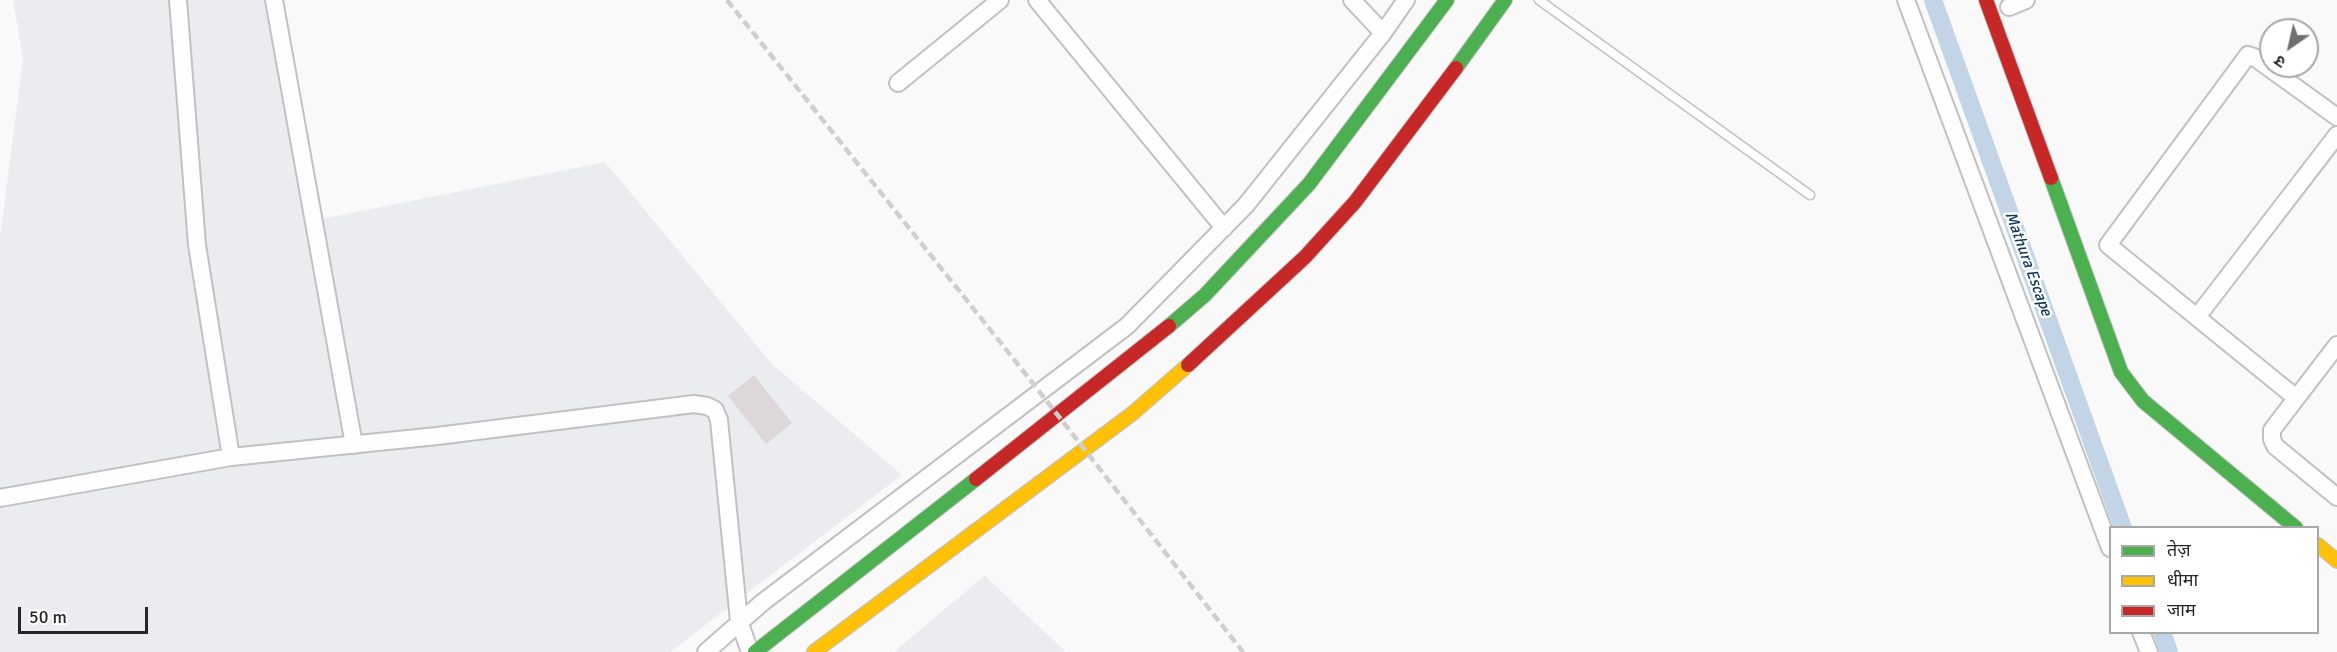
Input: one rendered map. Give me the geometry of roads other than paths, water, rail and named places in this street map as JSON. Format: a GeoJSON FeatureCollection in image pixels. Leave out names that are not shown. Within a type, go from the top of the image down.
{"type":"FeatureCollection","features":[{"type":"Feature","properties":{"kind":"main road"},"geometry":{"type":"LineString","coordinates":[[755,652],[1125,363],[1205,294],[1309,184],[1448,0]]}},
{"type":"Feature","properties":{"kind":"main road"},"geometry":{"type":"LineString","coordinates":[[814,652],[1133,413],[1243,317],[1305,257],[1355,202],[1505,0]]}},
{"type":"Feature","properties":{"kind":"main road"},"geometry":{"type":"LineString","coordinates":[[1986,0],[2121,372],[2143,401],[2294,526]]}},
{"type":"Feature","properties":{"kind":"main road"},"geometry":{"type":"LineString","coordinates":[[2319,546],[2336,558]]}},
{"type":"Feature","properties":{"kind":"street"},"geometry":{"type":"LineString","coordinates":[[178,0],[197,244],[231,458]]}},
{"type":"Feature","properties":{"kind":"street"},"geometry":{"type":"LineString","coordinates":[[274,0],[354,445]]}},
{"type":"Feature","properties":{"kind":"street"},"geometry":{"type":"LineString","coordinates":[[898,82],[1000,0]]}},
{"type":"Feature","properties":{"kind":"street"},"geometry":{"type":"LineString","coordinates":[[1037,0],[1224,228]]}},
{"type":"Feature","properties":{"kind":"street"},"geometry":{"type":"LineString","coordinates":[[1352,0],[1383,33]]}},
{"type":"Feature","properties":{"kind":"street"},"geometry":{"type":"LineString","coordinates":[[706,652],[739,621],[1127,326],[1246,205],[1383,33],[1406,0]]}},
{"type":"Feature","properties":{"kind":"street"},"geometry":{"type":"LineString","coordinates":[[1906,0],[2109,545]]}},
{"type":"Feature","properties":{"kind":"street"},"geometry":{"type":"LineString","coordinates":[[2009,7],[2026,0]]}},
{"type":"Feature","properties":{"kind":"street"},"geometry":{"type":"LineString","coordinates":[[2295,398],[2108,245],[2247,56],[2254,57],[2337,117]]}},
{"type":"Feature","properties":{"kind":"street"},"geometry":{"type":"LineString","coordinates":[[2197,317],[2337,135]]}},
{"type":"Feature","properties":{"kind":"street"},"geometry":{"type":"LineString","coordinates":[[2337,345],[2272,430],[2275,446],[2337,497]]}},
{"type":"Feature","properties":{"kind":"street"},"geometry":{"type":"LineString","coordinates":[[0,498],[231,458],[694,404],[707,406],[715,410],[719,420],[739,621],[750,652]]}},
{"type":"Feature","properties":{"kind":"street"},"geometry":{"type":"LineString","coordinates":[[2141,634],[2148,652]]}},
{"type":"Feature","properties":{"kind":"lane"},"geometry":{"type":"LineString","coordinates":[[1539,0],[1810,195]]}},
{"type":"Feature","properties":{"kind":"waterway","name":"Mathura Escape"},"geometry":{"type":"LineString","coordinates":[[1933,0],[2122,526]]}},
{"type":"Feature","properties":{"kind":"waterway","name":"Mathura Escape"},"geometry":{"type":"LineString","coordinates":[[2163,634],[2169,652]]}},
{"type":"Feature","properties":{"kind":"railway"},"geometry":{"type":"LineString","coordinates":[[727,0],[1024,372],[1243,652]]}}]}
